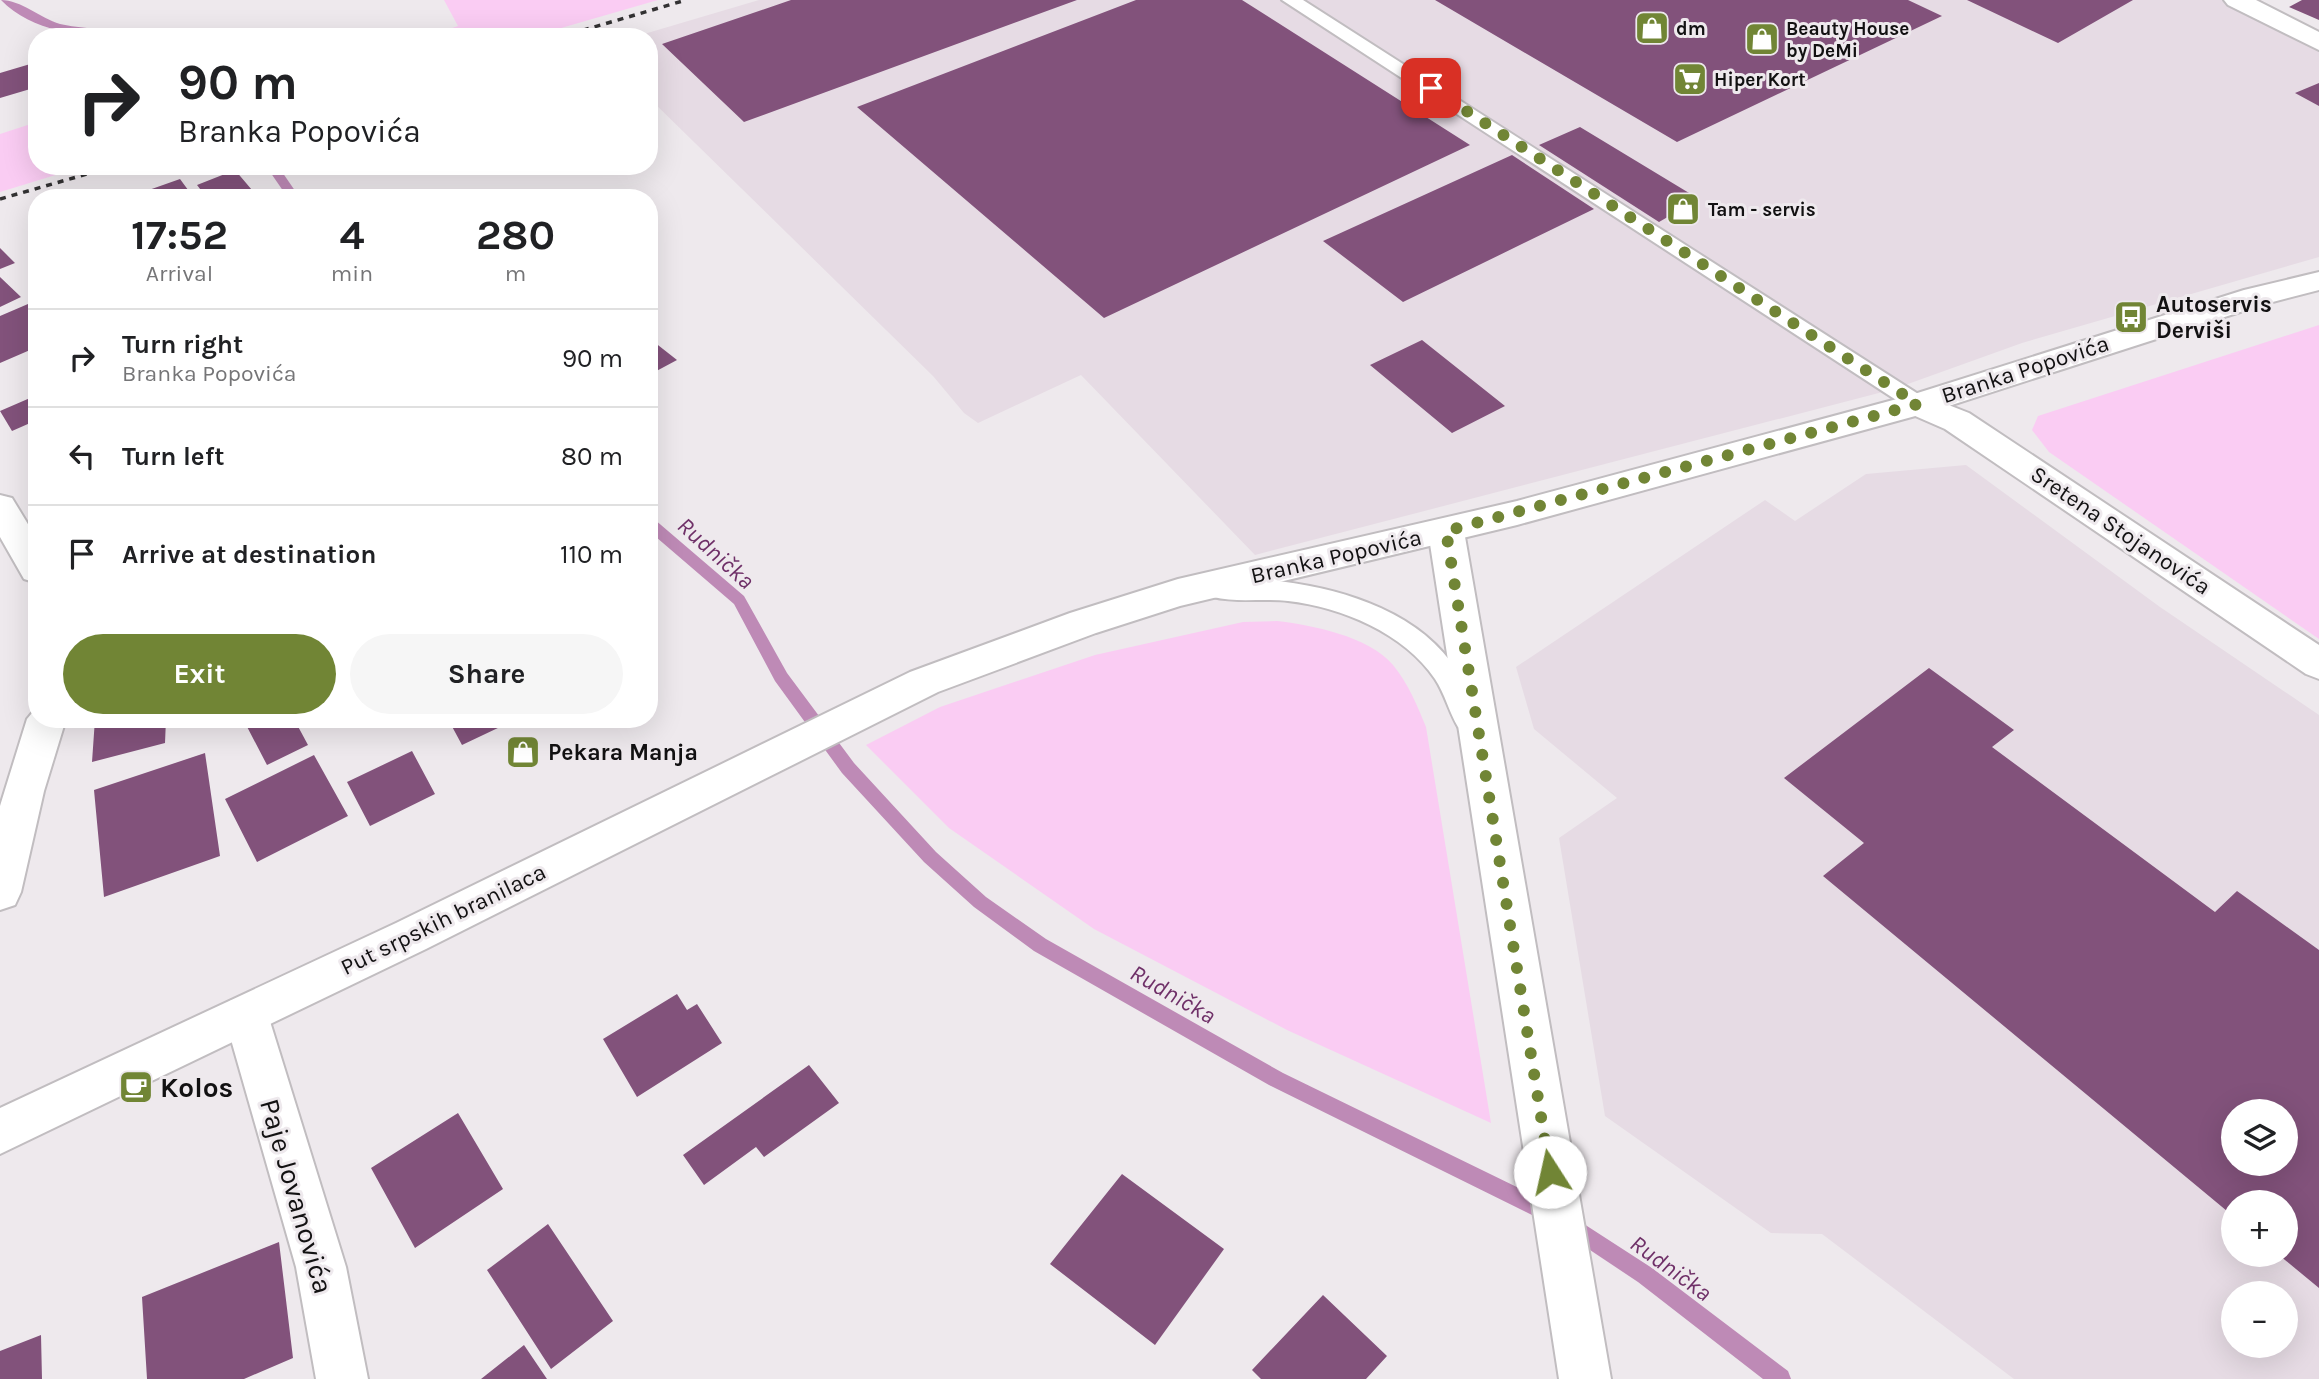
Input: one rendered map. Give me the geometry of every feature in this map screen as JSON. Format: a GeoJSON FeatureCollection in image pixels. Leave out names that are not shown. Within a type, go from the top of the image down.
{"type":"FeatureCollection","features":[{"type":"Feature","properties":{"kind":"main road"},"geometry":{"type":"LineString","coordinates":[[2237,0],[2319,42]]}},
{"type":"Feature","properties":{"kind":"main road","name":"Branka Popovića"},"geometry":{"type":"LineString","coordinates":[[885,703],[924,681],[1083,623],[1178,593],[1446,531],[1918,404],[2228,305],[2319,281]]}},
{"type":"Feature","properties":{"kind":"main road","name":"Sretena Stojanovića"},"geometry":{"type":"LineString","coordinates":[[1918,404],[1957,421],[2319,664]]}},
{"type":"Feature","properties":{"kind":"main road"},"geometry":{"type":"LineString","coordinates":[[0,507],[28,555]]}},
{"type":"Feature","properties":{"kind":"main road"},"geometry":{"type":"LineString","coordinates":[[1446,531],[1479,747],[1585,1379]]}},
{"type":"Feature","properties":{"kind":"main road","name":"Put srpskih branilaca"},"geometry":{"type":"LineString","coordinates":[[0,1132],[885,703]]}},
{"type":"Feature","properties":{"kind":"main road"},"geometry":{"type":"LineString","coordinates":[[0,892],[24,791],[44,728]]}},
{"type":"Feature","properties":{"kind":"main road","name":"Paje Jovanovića"},"geometry":{"type":"LineString","coordinates":[[246,1015],[321,1267],[342,1379]]}},
{"type":"Feature","properties":{"kind":"lane"},"geometry":{"type":"LineString","coordinates":[[1291,0],[1524,146],[1738,289],[1918,404]]}},
{"type":"Feature","properties":{"kind":"lane"},"geometry":{"type":"LineString","coordinates":[[1178,593],[1264,587],[1311,593],[1362,609],[1416,641],[1446,674],[1479,747]]}},
{"type":"Feature","properties":{"kind":"shaded area"},"geometry":{"type":"Polygon","coordinates":[[[444,0],[658,0],[561,28],[452,28],[458,26],[444,0]]]}},
{"type":"Feature","properties":{"kind":"shaded area"},"geometry":{"type":"Polygon","coordinates":[[[759,0],[2224,0],[2319,49],[2319,257],[2022,343],[1894,389],[1255,555],[1081,375],[978,423],[964,413],[933,376],[658,107],[658,30],[759,0]]]}},
{"type":"Feature","properties":{"kind":"shaded area"},"geometry":{"type":"Polygon","coordinates":[[[28,125],[28,175],[56,175],[0,192],[0,134],[28,125]]]}},
{"type":"Feature","properties":{"kind":"shaded area"},"geometry":{"type":"Polygon","coordinates":[[[2319,325],[2319,639],[2049,452],[2032,430],[2038,416],[2319,325]]]}},
{"type":"Feature","properties":{"kind":"shaded area"},"geometry":{"type":"Polygon","coordinates":[[[1966,465],[2160,607],[2319,715],[2319,1379],[2014,1379],[1822,1234],[1771,1233],[1605,1116],[1559,838],[1617,798],[1534,729],[1516,667],[1765,500],[1795,521],[1866,474],[1966,465]]]}},
{"type":"Feature","properties":{"kind":"shaded area"},"geometry":{"type":"Polygon","coordinates":[[[1277,621],[1306,625],[1355,639],[1383,655],[1408,687],[1426,727],[1491,1123],[1287,1030],[1094,929],[949,828],[866,745],[940,707],[1095,655],[1243,622],[1277,621]]]}},
{"type":"Feature","properties":{"kind":"building"},"geometry":{"type":"Polygon","coordinates":[[[791,0],[1077,0],[744,122],[662,44],[791,0]]]}},
{"type":"Feature","properties":{"kind":"building"},"geometry":{"type":"Polygon","coordinates":[[[1136,0],[1242,0],[1470,145],[1104,318],[857,107],[1136,0]]]}},
{"type":"Feature","properties":{"kind":"building","name":"Hiper Kort"},"geometry":{"type":"Polygon","coordinates":[[[1435,0],[1908,0],[1942,16],[1677,142],[1435,0]]]}},
{"type":"Feature","properties":{"kind":"building"},"geometry":{"type":"Polygon","coordinates":[[[1967,0],[2133,0],[2058,43],[1967,0]]]}},
{"type":"Feature","properties":{"kind":"building"},"geometry":{"type":"Polygon","coordinates":[[[2302,0],[2319,0],[2319,20],[2289,7],[2302,0]]]}},
{"type":"Feature","properties":{"kind":"building"},"geometry":{"type":"Polygon","coordinates":[[[28,65],[28,90],[0,98],[0,73],[28,65]]]}},
{"type":"Feature","properties":{"kind":"building"},"geometry":{"type":"Polygon","coordinates":[[[2319,83],[2319,106],[2295,93],[2319,83]]]}},
{"type":"Feature","properties":{"kind":"building"},"geometry":{"type":"Polygon","coordinates":[[[1580,127],[1699,199],[1659,222],[1539,145],[1580,127]]]}},
{"type":"Feature","properties":{"kind":"building"},"geometry":{"type":"Polygon","coordinates":[[[1512,155],[1594,209],[1403,302],[1323,241],[1512,155]]]}},
{"type":"Feature","properties":{"kind":"building"},"geometry":{"type":"Polygon","coordinates":[[[222,175],[239,175],[251,189],[200,189],[197,185],[222,175]]]}},
{"type":"Feature","properties":{"kind":"building"},"geometry":{"type":"Polygon","coordinates":[[[180,179],[187,189],[152,189],[180,179]]]}},
{"type":"Feature","properties":{"kind":"building"},"geometry":{"type":"Polygon","coordinates":[[[0,248],[15,263],[0,269],[0,248]]]}},
{"type":"Feature","properties":{"kind":"building"},"geometry":{"type":"Polygon","coordinates":[[[0,277],[21,297],[0,307],[0,277]]]}},
{"type":"Feature","properties":{"kind":"building"},"geometry":{"type":"Polygon","coordinates":[[[28,304],[28,351],[0,363],[0,316],[28,304]]]}},
{"type":"Feature","properties":{"kind":"building"},"geometry":{"type":"Polygon","coordinates":[[[1422,340],[1505,406],[1452,433],[1370,365],[1422,340]]]}},
{"type":"Feature","properties":{"kind":"building"},"geometry":{"type":"Polygon","coordinates":[[[658,345],[677,360],[658,370],[658,345]]]}},
{"type":"Feature","properties":{"kind":"building"},"geometry":{"type":"Polygon","coordinates":[[[28,399],[28,424],[12,431],[0,411],[28,399]]]}},
{"type":"Feature","properties":{"kind":"building"},"geometry":{"type":"Polygon","coordinates":[[[1929,668],[2014,730],[1992,747],[2215,912],[2237,891],[2319,950],[2319,1288],[2294,1267],[2298,1267],[2298,1190],[2221,1190],[2221,1206],[1823,876],[1864,843],[1784,778],[1929,668]]]}},
{"type":"Feature","properties":{"kind":"building"},"geometry":{"type":"Polygon","coordinates":[[[94,728],[166,728],[165,743],[92,762],[94,728]]]}},
{"type":"Feature","properties":{"kind":"building"},"geometry":{"type":"Polygon","coordinates":[[[248,728],[299,728],[308,745],[267,765],[248,728]]]}},
{"type":"Feature","properties":{"kind":"building"},"geometry":{"type":"Polygon","coordinates":[[[453,728],[498,728],[462,745],[453,728]]]}},
{"type":"Feature","properties":{"kind":"building"},"geometry":{"type":"Polygon","coordinates":[[[412,751],[435,794],[370,826],[347,782],[412,751]]]}},
{"type":"Feature","properties":{"kind":"building"},"geometry":{"type":"Polygon","coordinates":[[[205,753],[220,856],[104,897],[94,790],[205,753]]]}},
{"type":"Feature","properties":{"kind":"building"},"geometry":{"type":"Polygon","coordinates":[[[314,755],[348,816],[257,862],[225,799],[314,755]]]}},
{"type":"Feature","properties":{"kind":"building"},"geometry":{"type":"Polygon","coordinates":[[[677,994],[687,1010],[697,1004],[722,1043],[637,1097],[603,1039],[677,994]]]}},
{"type":"Feature","properties":{"kind":"building"},"geometry":{"type":"Polygon","coordinates":[[[809,1065],[839,1103],[764,1157],[756,1147],[704,1185],[683,1155],[809,1065]]]}},
{"type":"Feature","properties":{"kind":"building"},"geometry":{"type":"Polygon","coordinates":[[[458,1113],[503,1189],[415,1248],[371,1168],[458,1113]]]}},
{"type":"Feature","properties":{"kind":"building"},"geometry":{"type":"Polygon","coordinates":[[[1122,1174],[1224,1249],[1155,1345],[1050,1264],[1122,1174]]]}},
{"type":"Feature","properties":{"kind":"building"},"geometry":{"type":"Polygon","coordinates":[[[548,1224],[613,1321],[551,1369],[487,1270],[548,1224]]]}},
{"type":"Feature","properties":{"kind":"building"},"geometry":{"type":"Polygon","coordinates":[[[279,1242],[293,1358],[244,1379],[147,1379],[142,1297],[279,1242]]]}},
{"type":"Feature","properties":{"kind":"building"},"geometry":{"type":"Polygon","coordinates":[[[1323,1295],[1387,1356],[1366,1379],[1261,1379],[1252,1370],[1323,1295]]]}},
{"type":"Feature","properties":{"kind":"building"},"geometry":{"type":"Polygon","coordinates":[[[41,1335],[42,1379],[0,1379],[0,1351],[41,1335]]]}},
{"type":"Feature","properties":{"kind":"building"},"geometry":{"type":"Polygon","coordinates":[[[524,1345],[547,1379],[481,1379],[524,1345]]]}},
{"type":"Feature","properties":{"kind":"waterway","name":"Rudnička"},"geometry":{"type":"LineString","coordinates":[[6,0],[33,17],[64,28]]}},
{"type":"Feature","properties":{"kind":"waterway","name":"Rudnička"},"geometry":{"type":"LineString","coordinates":[[278,175],[288,189]]}},
{"type":"Feature","properties":{"kind":"waterway","name":"Rudnička"},"geometry":{"type":"LineString","coordinates":[[658,531],[739,600],[781,677],[848,768],[930,857],[980,902],[1040,945],[1276,1079],[1551,1214]]}},
{"type":"Feature","properties":{"kind":"waterway","name":"Rudnička"},"geometry":{"type":"LineString","coordinates":[[1570,1225],[1645,1275],[1780,1379]]}},
{"type":"Feature","properties":{"kind":"railway"},"geometry":{"type":"LineString","coordinates":[[591,28],[686,0]]}},
{"type":"Feature","properties":{"kind":"railway"},"geometry":{"type":"LineString","coordinates":[[35,189],[84,175]]}},
{"type":"Feature","properties":{"kind":"railway"},"geometry":{"type":"LineString","coordinates":[[0,199],[28,191]]}},
{"type":"Feature","properties":{"kind":"place","name":"dm"},"geometry":{"type":"Point","coordinates":[1652,28]}},
{"type":"Feature","properties":{"kind":"place","name":"Beauty House by DeMi"},"geometry":{"type":"Point","coordinates":[1762,39]}},
{"type":"Feature","properties":{"kind":"place","name":"Hiper Kort"},"geometry":{"type":"Point","coordinates":[1690,79]}},
{"type":"Feature","properties":{"kind":"place","name":"Tam - servis"},"geometry":{"type":"Point","coordinates":[1683,209]}},
{"type":"Feature","properties":{"kind":"place","name":"Autoservis Derviši"},"geometry":{"type":"Point","coordinates":[2131,317]}},
{"type":"Feature","properties":{"kind":"place","name":"Pekara Manja"},"geometry":{"type":"Point","coordinates":[523,752]}},
{"type":"Feature","properties":{"kind":"place","name":"Kolos"},"geometry":{"type":"Point","coordinates":[136,1087]}},
{"type":"Feature","properties":{"kind":"route"},"geometry":{"type":"LineString","coordinates":[[1431,88],[1631,215],[1738,289],[1918,404],[1446,531],[1550,1172]]}}]}
